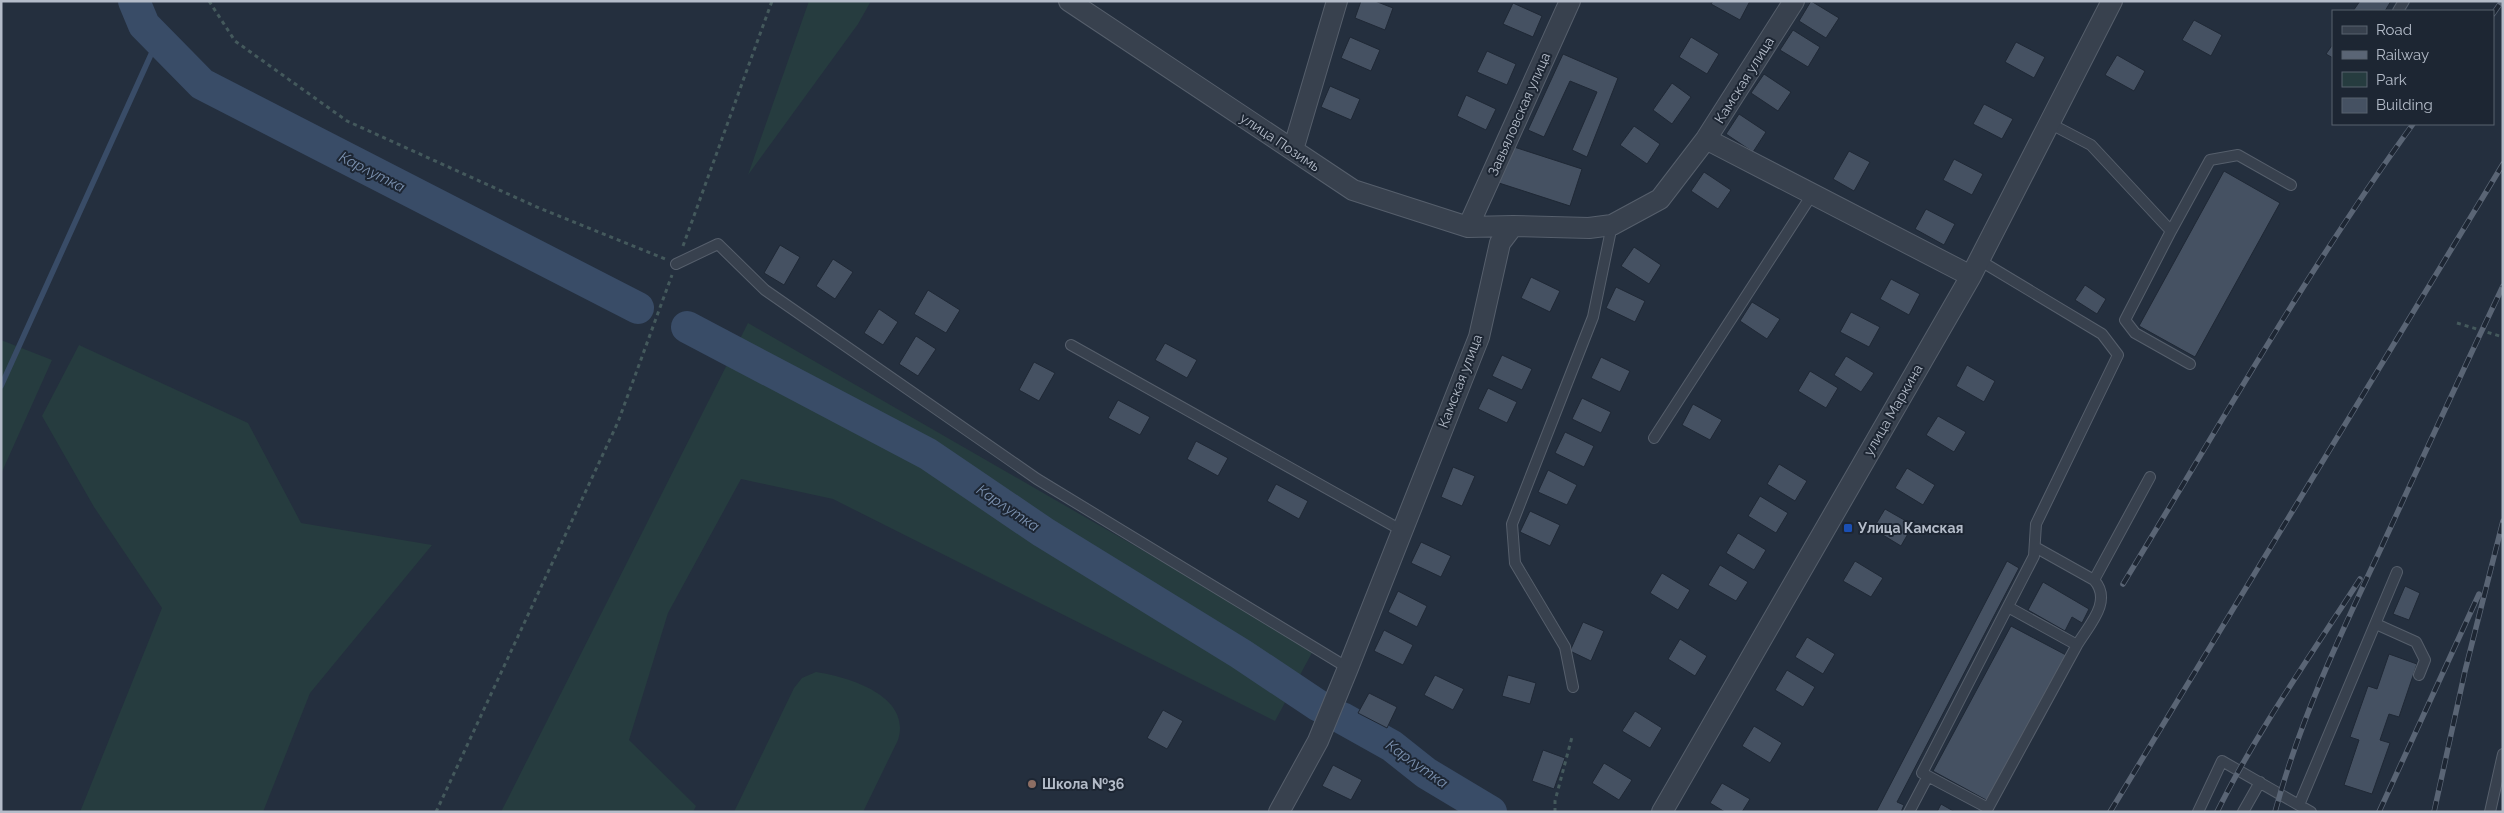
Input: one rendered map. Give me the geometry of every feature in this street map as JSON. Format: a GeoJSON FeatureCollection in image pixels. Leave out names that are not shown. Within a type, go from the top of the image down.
{"type":"FeatureCollection","features":[{"type":"Feature","properties":{"kind":"street","name":"улица Позимь"},"geometry":{"type":"LineString","coordinates":[[1069,1],[1353,190],[1468,227],[1513,226]]}},
{"type":"Feature","properties":{"kind":"street"},"geometry":{"type":"LineString","coordinates":[[1293,150],[1337,1]]}},
{"type":"Feature","properties":{"kind":"street","name":"Завьяловская улица"},"geometry":{"type":"LineString","coordinates":[[1468,227],[1570,1]]}},
{"type":"Feature","properties":{"kind":"street","name":"Камская улица"},"geometry":{"type":"LineString","coordinates":[[1279,812],[1318,741],[1478,337],[1500,243],[1513,226],[1589,228],[1612,225],[1660,199],[1706,140],[1794,1]]}},
{"type":"Feature","properties":{"kind":"street","name":"улица Маркина"},"geometry":{"type":"LineString","coordinates":[[1662,812],[1975,268],[2112,1]]}},
{"type":"Feature","properties":{"kind":"street"},"geometry":{"type":"LineString","coordinates":[[1706,140],[1813,193],[1975,268]]}},
{"type":"Feature","properties":{"kind":"lane"},"geometry":{"type":"LineString","coordinates":[[2049,123],[2092,145],[2171,231]]}},
{"type":"Feature","properties":{"kind":"lane"},"geometry":{"type":"LineString","coordinates":[[2190,364],[2135,333],[2125,320],[2210,160],[2238,155],[2291,184]]}},
{"type":"Feature","properties":{"kind":"lane"},"geometry":{"type":"LineString","coordinates":[[1654,438],[1813,193]]}},
{"type":"Feature","properties":{"kind":"lane"},"geometry":{"type":"LineString","coordinates":[[1572,687],[1565,647],[1515,563],[1512,524],[1593,317],[1612,225]]}},
{"type":"Feature","properties":{"kind":"lane"},"geometry":{"type":"LineString","coordinates":[[676,264],[718,244],[766,290],[1037,479],[1348,668]]}},
{"type":"Feature","properties":{"kind":"lane"},"geometry":{"type":"LineString","coordinates":[[1975,268],[2102,334],[2118,355],[2036,524],[2034,556],[1922,773],[1988,808],[2077,645],[2103,602],[2100,587],[2094,580],[2035,547]]}},
{"type":"Feature","properties":{"kind":"lane"},"geometry":{"type":"LineString","coordinates":[[1071,345],[1401,530]]}},
{"type":"Feature","properties":{"kind":"lane"},"geometry":{"type":"LineString","coordinates":[[2094,580],[2150,477]]}},
{"type":"Feature","properties":{"kind":"lane"},"geometry":{"type":"LineString","coordinates":[[2299,805],[2398,572]]}},
{"type":"Feature","properties":{"kind":"lane"},"geometry":{"type":"LineString","coordinates":[[2008,607],[2077,645]]}},
{"type":"Feature","properties":{"kind":"lane"},"geometry":{"type":"LineString","coordinates":[[2376,624],[2416,642],[2425,660],[2419,676]]}},
{"type":"Feature","properties":{"kind":"lane"},"geometry":{"type":"LineString","coordinates":[[2490,812],[2503,754]]}},
{"type":"Feature","properties":{"kind":"lane"},"geometry":{"type":"LineString","coordinates":[[2198,812],[2222,761],[2311,812]]}},
{"type":"Feature","properties":{"kind":"lane"},"geometry":{"type":"LineString","coordinates":[[1910,812],[1928,776]]}},
{"type":"Feature","properties":{"kind":"lane"},"geometry":{"type":"LineString","coordinates":[[2243,812],[2260,782]]}},
{"type":"Feature","properties":{"kind":"path"},"geometry":{"type":"LineString","coordinates":[[209,1],[236,41],[347,121],[539,208],[676,264]]}},
{"type":"Feature","properties":{"kind":"path"},"geometry":{"type":"LineString","coordinates":[[436,812],[618,422],[772,1]]}},
{"type":"Feature","properties":{"kind":"path"},"geometry":{"type":"LineString","coordinates":[[2457,322],[2503,337]]}},
{"type":"Feature","properties":{"kind":"path"},"geometry":{"type":"LineString","coordinates":[[1555,812],[1555,801],[1572,737]]}},
{"type":"Feature","properties":{"kind":"green space"},"geometry":{"type":"Polygon","coordinates":[[[809,1],[871,1],[858,24],[748,175],[809,1]]]}},
{"type":"Feature","properties":{"kind":"green space"},"geometry":{"type":"Polygon","coordinates":[[[748,323],[1314,649],[1275,721],[833,499],[741,479],[668,613],[629,740],[696,806],[693,812],[501,812],[748,323]]]}},
{"type":"Feature","properties":{"kind":"green space"},"geometry":{"type":"Polygon","coordinates":[[[1,340],[52,360],[1,474],[1,340]]]}},
{"type":"Feature","properties":{"kind":"green space"},"geometry":{"type":"Polygon","coordinates":[[[79,345],[248,423],[301,523],[432,545],[310,693],[263,812],[80,812],[162,608],[94,507],[42,416],[79,345]]]}},
{"type":"Feature","properties":{"kind":"green space"},"geometry":{"type":"Polygon","coordinates":[[[816,672],[845,679],[875,691],[887,700],[896,712],[900,725],[898,740],[863,812],[734,812],[794,688],[802,678],[816,672]]]}},
{"type":"Feature","properties":{"kind":"building"},"geometry":{"type":"Polygon","coordinates":[[[1361,1],[1375,1],[1393,8],[1385,30],[1355,18],[1361,1]]]}},
{"type":"Feature","properties":{"kind":"building"},"geometry":{"type":"Polygon","coordinates":[[[1713,1],[1750,1],[1740,20],[1711,4],[1713,1]]]}},
{"type":"Feature","properties":{"kind":"building"},"geometry":{"type":"Polygon","coordinates":[[[1811,1],[1839,18],[1826,38],[1799,21],[1811,1]]]}},
{"type":"Feature","properties":{"kind":"building"},"geometry":{"type":"Polygon","coordinates":[[[2360,1],[2391,1],[2386,10],[2354,10],[2360,1]]]}},
{"type":"Feature","properties":{"kind":"building"},"geometry":{"type":"Polygon","coordinates":[[[1513,3],[1542,16],[1533,37],[1503,24],[1513,3]]]}},
{"type":"Feature","properties":{"kind":"building"},"geometry":{"type":"Polygon","coordinates":[[[2194,20],[2222,35],[2211,56],[2182,40],[2194,20]]]}},
{"type":"Feature","properties":{"kind":"building"},"geometry":{"type":"Polygon","coordinates":[[[1793,30],[1820,47],[1808,67],[1780,50],[1793,30]]]}},
{"type":"Feature","properties":{"kind":"building"},"geometry":{"type":"Polygon","coordinates":[[[1350,37],[1380,50],[1371,71],[1341,58],[1350,37]]]}},
{"type":"Feature","properties":{"kind":"building"},"geometry":{"type":"Polygon","coordinates":[[[1691,37],[1719,54],[1707,74],[1679,57],[1691,37]]]}},
{"type":"Feature","properties":{"kind":"building"},"geometry":{"type":"Polygon","coordinates":[[[2016,42],[2045,57],[2034,78],[2005,62],[2016,42]]]}},
{"type":"Feature","properties":{"kind":"building"},"geometry":{"type":"Polygon","coordinates":[[[2332,45],[2332,57],[2326,54],[2332,45]]]}},
{"type":"Feature","properties":{"kind":"building"},"geometry":{"type":"Polygon","coordinates":[[[1487,51],[1516,64],[1507,85],[1477,72],[1487,51]]]}},
{"type":"Feature","properties":{"kind":"building"},"geometry":{"type":"Polygon","coordinates":[[[1563,54],[1618,78],[1587,157],[1572,150],[1597,92],[1570,81],[1544,137],[1528,130],[1563,54]]]}},
{"type":"Feature","properties":{"kind":"building"},"geometry":{"type":"Polygon","coordinates":[[[2117,55],[2145,71],[2134,91],[2105,75],[2117,55]]]}},
{"type":"Feature","properties":{"kind":"building"},"geometry":{"type":"Polygon","coordinates":[[[1764,74],[1791,92],[1778,111],[1751,93],[1764,74]]]}},
{"type":"Feature","properties":{"kind":"building"},"geometry":{"type":"Polygon","coordinates":[[[1672,83],[1691,97],[1672,124],[1653,110],[1672,83]]]}},
{"type":"Feature","properties":{"kind":"building"},"geometry":{"type":"Polygon","coordinates":[[[1330,86],[1360,99],[1351,120],[1321,107],[1330,86]]]}},
{"type":"Feature","properties":{"kind":"building"},"geometry":{"type":"Polygon","coordinates":[[[1466,95],[1496,109],[1486,130],[1457,116],[1466,95]]]}},
{"type":"Feature","properties":{"kind":"building"},"geometry":{"type":"Polygon","coordinates":[[[1984,104],[2013,119],[2002,139],[1973,124],[1984,104]]]}},
{"type":"Feature","properties":{"kind":"building"},"geometry":{"type":"Polygon","coordinates":[[[1739,114],[1766,132],[1753,152],[1726,134],[1739,114]]]}},
{"type":"Feature","properties":{"kind":"building"},"geometry":{"type":"Polygon","coordinates":[[[1634,126],[1660,144],[1647,164],[1620,145],[1634,126]]]}},
{"type":"Feature","properties":{"kind":"building"},"geometry":{"type":"Polygon","coordinates":[[[1511,146],[1582,169],[1570,206],[1499,183],[1511,146]]]}},
{"type":"Feature","properties":{"kind":"building"},"geometry":{"type":"Polygon","coordinates":[[[1849,151],[1870,162],[1854,191],[1833,179],[1849,151]]]}},
{"type":"Feature","properties":{"kind":"building"},"geometry":{"type":"Polygon","coordinates":[[[1954,159],[1983,174],[1972,195],[1943,180],[1954,159]]]}},
{"type":"Feature","properties":{"kind":"building"},"geometry":{"type":"Polygon","coordinates":[[[2224,171],[2280,203],[2195,357],[2139,326],[2224,171]]]}},
{"type":"Feature","properties":{"kind":"building"},"geometry":{"type":"Polygon","coordinates":[[[1704,172],[1731,190],[1718,209],[1691,191],[1704,172]]]}},
{"type":"Feature","properties":{"kind":"building"},"geometry":{"type":"Polygon","coordinates":[[[1926,209],[1955,224],[1944,245],[1915,229],[1926,209]]]}},
{"type":"Feature","properties":{"kind":"building"},"geometry":{"type":"Polygon","coordinates":[[[780,245],[800,257],[784,285],[764,273],[780,245]]]}},
{"type":"Feature","properties":{"kind":"building"},"geometry":{"type":"Polygon","coordinates":[[[1634,247],[1661,265],[1649,284],[1621,266],[1634,247]]]}},
{"type":"Feature","properties":{"kind":"building"},"geometry":{"type":"Polygon","coordinates":[[[833,259],[853,272],[835,299],[816,286],[833,259]]]}},
{"type":"Feature","properties":{"kind":"building"},"geometry":{"type":"Polygon","coordinates":[[[1531,277],[1560,291],[1550,312],[1521,298],[1531,277]]]}},
{"type":"Feature","properties":{"kind":"building"},"geometry":{"type":"Polygon","coordinates":[[[1891,279],[1920,294],[1909,315],[1880,299],[1891,279]]]}},
{"type":"Feature","properties":{"kind":"building"},"geometry":{"type":"Polygon","coordinates":[[[2085,285],[2106,299],[2097,314],[2075,300],[2085,285]]]}},
{"type":"Feature","properties":{"kind":"building"},"geometry":{"type":"Polygon","coordinates":[[[1616,287],[1645,301],[1635,322],[1606,308],[1616,287]]]}},
{"type":"Feature","properties":{"kind":"building"},"geometry":{"type":"Polygon","coordinates":[[[928,290],[960,310],[946,333],[914,314],[928,290]]]}},
{"type":"Feature","properties":{"kind":"building"},"geometry":{"type":"Polygon","coordinates":[[[1752,302],[1780,319],[1767,339],[1740,321],[1752,302]]]}},
{"type":"Feature","properties":{"kind":"building"},"geometry":{"type":"Polygon","coordinates":[[[879,309],[898,322],[883,345],[864,333],[879,309]]]}},
{"type":"Feature","properties":{"kind":"building"},"geometry":{"type":"Polygon","coordinates":[[[1851,312],[1880,327],[1869,347],[1840,332],[1851,312]]]}},
{"type":"Feature","properties":{"kind":"building"},"geometry":{"type":"Polygon","coordinates":[[[916,336],[936,349],[918,376],[899,364],[916,336]]]}},
{"type":"Feature","properties":{"kind":"building"},"geometry":{"type":"Polygon","coordinates":[[[1165,343],[1197,360],[1187,378],[1155,360],[1165,343]]]}},
{"type":"Feature","properties":{"kind":"building"},"geometry":{"type":"Polygon","coordinates":[[[1502,355],[1532,369],[1522,390],[1492,376],[1502,355]]]}},
{"type":"Feature","properties":{"kind":"building"},"geometry":{"type":"Polygon","coordinates":[[[1846,356],[1874,373],[1861,392],[1834,375],[1846,356]]]}},
{"type":"Feature","properties":{"kind":"building"},"geometry":{"type":"Polygon","coordinates":[[[1601,357],[1630,371],[1620,392],[1591,378],[1601,357]]]}},
{"type":"Feature","properties":{"kind":"building"},"geometry":{"type":"Polygon","coordinates":[[[1034,362],[1055,373],[1039,401],[1019,390],[1034,362]]]}},
{"type":"Feature","properties":{"kind":"building"},"geometry":{"type":"Polygon","coordinates":[[[1967,365],[1995,381],[1984,402],[1956,386],[1967,365]]]}},
{"type":"Feature","properties":{"kind":"building"},"geometry":{"type":"Polygon","coordinates":[[[1810,371],[1838,388],[1826,408],[1798,391],[1810,371]]]}},
{"type":"Feature","properties":{"kind":"building"},"geometry":{"type":"Polygon","coordinates":[[[1488,388],[1517,402],[1507,423],[1478,409],[1488,388]]]}},
{"type":"Feature","properties":{"kind":"building"},"geometry":{"type":"Polygon","coordinates":[[[1582,398],[1611,412],[1601,433],[1572,419],[1582,398]]]}},
{"type":"Feature","properties":{"kind":"building"},"geometry":{"type":"Polygon","coordinates":[[[1118,400],[1150,417],[1140,435],[1108,418],[1118,400]]]}},
{"type":"Feature","properties":{"kind":"building"},"geometry":{"type":"Polygon","coordinates":[[[1693,404],[1722,420],[1710,440],[1682,425],[1693,404]]]}},
{"type":"Feature","properties":{"kind":"building"},"geometry":{"type":"Polygon","coordinates":[[[1938,416],[1966,432],[1954,452],[1926,435],[1938,416]]]}},
{"type":"Feature","properties":{"kind":"building"},"geometry":{"type":"Polygon","coordinates":[[[1565,432],[1594,446],[1584,467],[1555,453],[1565,432]]]}},
{"type":"Feature","properties":{"kind":"building"},"geometry":{"type":"Polygon","coordinates":[[[1196,441],[1228,458],[1218,476],[1187,459],[1196,441]]]}},
{"type":"Feature","properties":{"kind":"building"},"geometry":{"type":"Polygon","coordinates":[[[1779,464],[1807,481],[1795,501],[1767,484],[1779,464]]]}},
{"type":"Feature","properties":{"kind":"building"},"geometry":{"type":"Polygon","coordinates":[[[1453,467],[1475,476],[1462,506],[1441,497],[1453,467]]]}},
{"type":"Feature","properties":{"kind":"building"},"geometry":{"type":"Polygon","coordinates":[[[1907,468],[1935,485],[1923,505],[1895,488],[1907,468]]]}},
{"type":"Feature","properties":{"kind":"building"},"geometry":{"type":"Polygon","coordinates":[[[1548,470],[1577,485],[1567,505],[1538,492],[1548,470]]]}},
{"type":"Feature","properties":{"kind":"building"},"geometry":{"type":"Polygon","coordinates":[[[1276,484],[1308,501],[1299,519],[1267,501],[1276,484]]]}},
{"type":"Feature","properties":{"kind":"building"},"geometry":{"type":"Polygon","coordinates":[[[1760,496],[1788,513],[1776,533],[1748,516],[1760,496]]]}},
{"type":"Feature","properties":{"kind":"building"},"geometry":{"type":"Polygon","coordinates":[[[1885,509],[1913,525],[1901,546],[1873,529],[1885,509]]]}},
{"type":"Feature","properties":{"kind":"building"},"geometry":{"type":"Polygon","coordinates":[[[1530,511],[1560,525],[1550,546],[1520,532],[1530,511]]]}},
{"type":"Feature","properties":{"kind":"building"},"geometry":{"type":"Polygon","coordinates":[[[1738,533],[1766,550],[1754,570],[1726,553],[1738,533]]]}},
{"type":"Feature","properties":{"kind":"building"},"geometry":{"type":"Polygon","coordinates":[[[1421,542],[1451,556],[1441,577],[1411,563],[1421,542]]]}},
{"type":"Feature","properties":{"kind":"building"},"geometry":{"type":"Polygon","coordinates":[[[1855,561],[1883,578],[1871,597],[1843,581],[1855,561]]]}},
{"type":"Feature","properties":{"kind":"building"},"geometry":{"type":"Polygon","coordinates":[[[2007,561],[2019,568],[1897,802],[1904,805],[1901,812],[1876,812],[2007,561]]]}},
{"type":"Feature","properties":{"kind":"building"},"geometry":{"type":"Polygon","coordinates":[[[1720,565],[1748,582],[1736,601],[1708,585],[1720,565]]]}},
{"type":"Feature","properties":{"kind":"building"},"geometry":{"type":"Polygon","coordinates":[[[1662,573],[1690,590],[1678,610],[1650,593],[1662,573]]]}},
{"type":"Feature","properties":{"kind":"building"},"geometry":{"type":"Polygon","coordinates":[[[2043,582],[2089,609],[2082,623],[2072,617],[2065,631],[2028,610],[2043,582]]]}},
{"type":"Feature","properties":{"kind":"building"},"geometry":{"type":"Polygon","coordinates":[[[2405,586],[2420,593],[2409,620],[2393,614],[2405,586]]]}},
{"type":"Feature","properties":{"kind":"building"},"geometry":{"type":"Polygon","coordinates":[[[1398,591],[1427,606],[1417,627],[1388,612],[1398,591]]]}},
{"type":"Feature","properties":{"kind":"building"},"geometry":{"type":"Polygon","coordinates":[[[1583,622],[1604,631],[1591,661],[1570,651],[1583,622]]]}},
{"type":"Feature","properties":{"kind":"building"},"geometry":{"type":"Polygon","coordinates":[[[2011,626],[2066,655],[1988,801],[1933,771],[2011,626]]]}},
{"type":"Feature","properties":{"kind":"building"},"geometry":{"type":"Polygon","coordinates":[[[1384,630],[1413,645],[1403,665],[1374,651],[1384,630]]]}},
{"type":"Feature","properties":{"kind":"building"},"geometry":{"type":"Polygon","coordinates":[[[1807,637],[1835,654],[1823,674],[1795,657],[1807,637]]]}},
{"type":"Feature","properties":{"kind":"building"},"geometry":{"type":"Polygon","coordinates":[[[1680,639],[1707,656],[1695,676],[1668,659],[1680,639]]]}},
{"type":"Feature","properties":{"kind":"building"},"geometry":{"type":"Polygon","coordinates":[[[2389,654],[2417,664],[2399,717],[2389,714],[2380,740],[2390,743],[2372,794],[2344,785],[2359,740],[2350,737],[2368,686],[2377,689],[2389,654]]]}},
{"type":"Feature","properties":{"kind":"building"},"geometry":{"type":"Polygon","coordinates":[[[1787,670],[1815,687],[1803,707],[1775,690],[1787,670]]]}},
{"type":"Feature","properties":{"kind":"building"},"geometry":{"type":"Polygon","coordinates":[[[1435,675],[1464,689],[1453,710],[1424,695],[1435,675]]]}},
{"type":"Feature","properties":{"kind":"building"},"geometry":{"type":"Polygon","coordinates":[[[1508,675],[1536,683],[1530,704],[1502,696],[1508,675]]]}},
{"type":"Feature","properties":{"kind":"building"},"geometry":{"type":"Polygon","coordinates":[[[1369,693],[1397,707],[1387,728],[1358,713],[1369,693]]]}},
{"type":"Feature","properties":{"kind":"building"},"geometry":{"type":"Polygon","coordinates":[[[1163,710],[1183,721],[1167,749],[1147,738],[1163,710]]]}},
{"type":"Feature","properties":{"kind":"building"},"geometry":{"type":"Polygon","coordinates":[[[1635,711],[1662,728],[1650,748],[1622,731],[1635,711]]]}},
{"type":"Feature","properties":{"kind":"building"},"geometry":{"type":"Polygon","coordinates":[[[1754,726],[1782,743],[1770,763],[1742,746],[1754,726]]]}},
{"type":"Feature","properties":{"kind":"building"},"geometry":{"type":"Polygon","coordinates":[[[1543,750],[1565,758],[1554,789],[1532,781],[1543,750]]]}},
{"type":"Feature","properties":{"kind":"building"},"geometry":{"type":"Polygon","coordinates":[[[1604,763],[1632,780],[1619,800],[1592,783],[1604,763]]]}},
{"type":"Feature","properties":{"kind":"building"},"geometry":{"type":"Polygon","coordinates":[[[1333,765],[1362,780],[1351,800],[1322,786],[1333,765]]]}},
{"type":"Feature","properties":{"kind":"building"},"geometry":{"type":"Polygon","coordinates":[[[1722,783],[1750,799],[1742,812],[1725,812],[1710,803],[1722,783]]]}},
{"type":"Feature","properties":{"kind":"building"},"geometry":{"type":"Polygon","coordinates":[[[1941,804],[1955,812],[1937,812],[1941,804]]]}},
{"type":"Feature","properties":{"kind":"waterway","name":"Карлутка"},"geometry":{"type":"LineString","coordinates":[[134,1],[144,25],[202,84],[638,308]]}},
{"type":"Feature","properties":{"kind":"waterway"},"geometry":{"type":"LineString","coordinates":[[1,386],[158,39]]}},
{"type":"Feature","properties":{"kind":"waterway","name":"Карлутка"},"geometry":{"type":"LineString","coordinates":[[687,327],[928,454],[1043,532],[1241,654],[1319,706]]}},
{"type":"Feature","properties":{"kind":"waterway","name":"Карлутка"},"geometry":{"type":"LineString","coordinates":[[1342,718],[1392,746],[1426,773],[1491,812]]}},
{"type":"Feature","properties":{"kind":"railway"},"geometry":{"type":"LineString","coordinates":[[2494,13],[2502,1]]}},
{"type":"Feature","properties":{"kind":"railway"},"geometry":{"type":"LineString","coordinates":[[2123,584],[2299,293],[2374,179],[2412,125]]}},
{"type":"Feature","properties":{"kind":"railway"},"geometry":{"type":"LineString","coordinates":[[2110,812],[2503,164]]}},
{"type":"Feature","properties":{"kind":"railway"},"geometry":{"type":"LineString","coordinates":[[2275,812],[2296,743],[2322,677],[2503,286]]}},
{"type":"Feature","properties":{"kind":"railway"},"geometry":{"type":"LineString","coordinates":[[2434,812],[2465,671],[2503,521]]}},
{"type":"Feature","properties":{"kind":"railway"},"geometry":{"type":"LineString","coordinates":[[2217,812],[2249,752],[2360,579]]}},
{"type":"Feature","properties":{"kind":"railway"},"geometry":{"type":"LineString","coordinates":[[2379,812],[2479,594]]}},
{"type":"Feature","properties":{"kind":"place","name":"Улица Камская"},"geometry":{"type":"Point","coordinates":[1848,528]}},
{"type":"Feature","properties":{"kind":"place","name":"Школа №36"},"geometry":{"type":"Point","coordinates":[1032,784]}}]}
